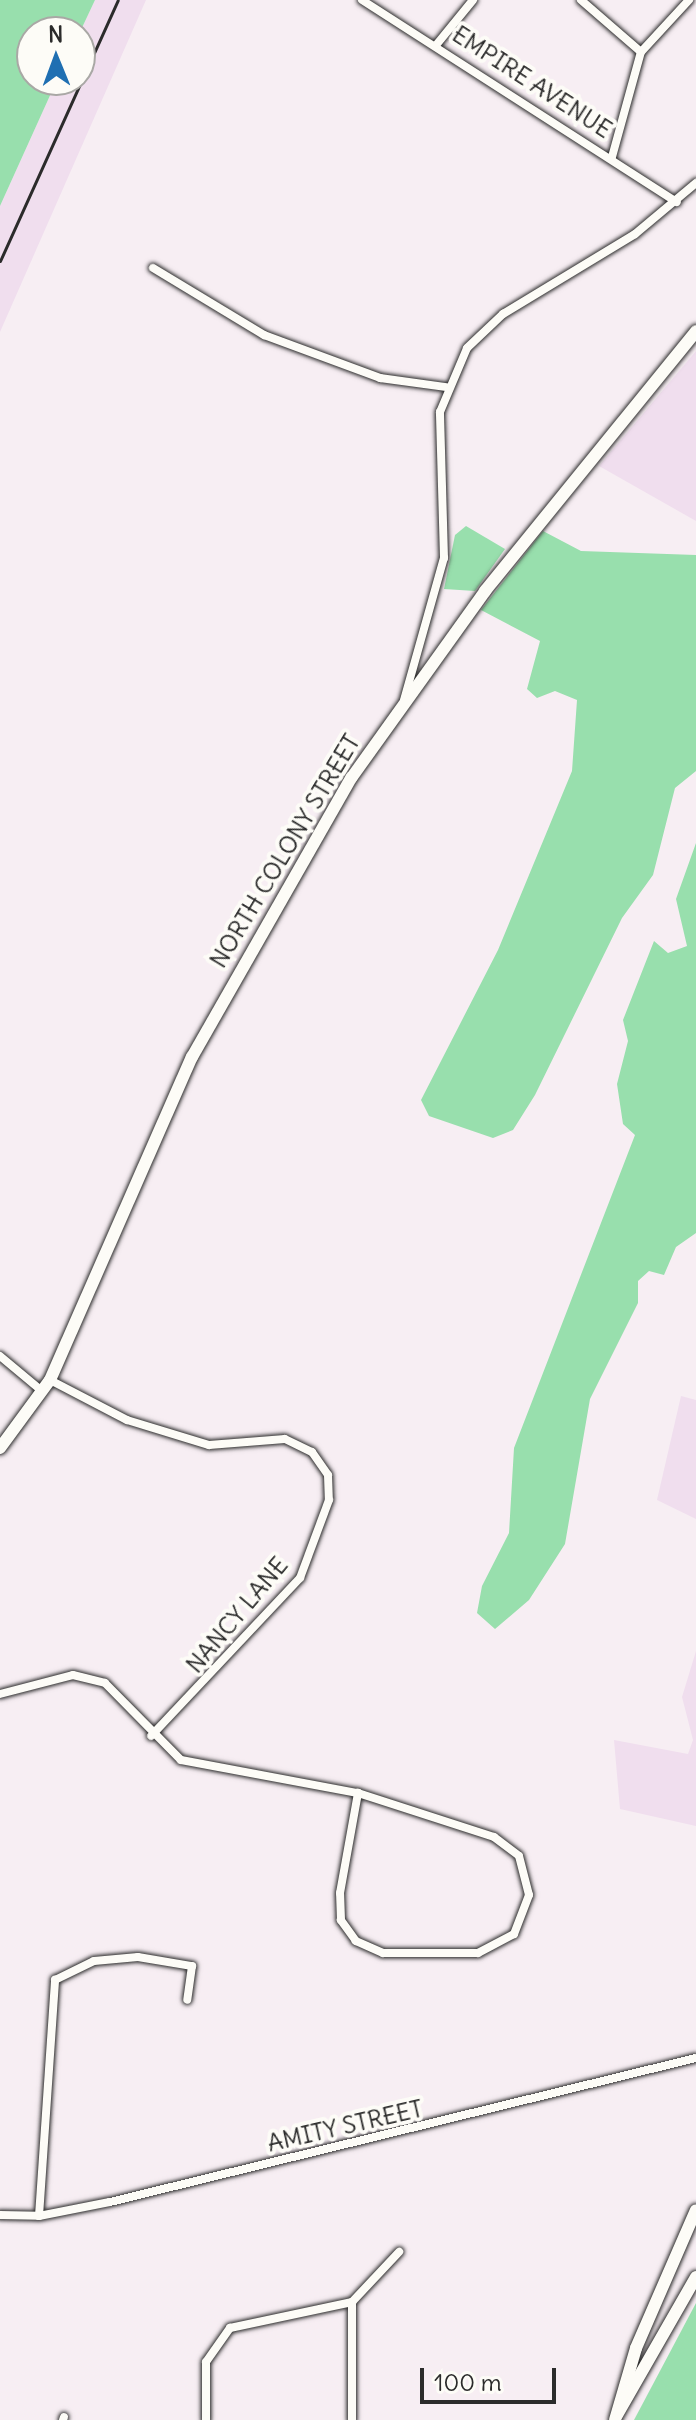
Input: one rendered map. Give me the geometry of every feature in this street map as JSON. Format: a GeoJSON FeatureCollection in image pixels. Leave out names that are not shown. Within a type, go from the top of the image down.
{"type":"FeatureCollection","features":[{"type":"Feature","properties":{"kind":"main road","name":"NORTH COLONY STREET"},"geometry":{"type":"LineString","coordinates":[[0,1448],[50,1380],[192,1057],[269,913],[404,700],[696,331]]}},
{"type":"Feature","properties":{"kind":"main road"},"geometry":{"type":"LineString","coordinates":[[616,2418],[661,2288],[696,2210]]}},
{"type":"Feature","properties":{"kind":"main road"},"geometry":{"type":"LineString","coordinates":[[616,2418],[696,2277]]}},
{"type":"Feature","properties":{"kind":"main road"},"geometry":{"type":"LineString","coordinates":[[661,2288],[683,2298]]}},
{"type":"Feature","properties":{"kind":"street","name":"EMPIRE AVENUE"},"geometry":{"type":"LineString","coordinates":[[362,0],[437,44],[677,202]]}},
{"type":"Feature","properties":{"kind":"street"},"geometry":{"type":"LineString","coordinates":[[437,44],[473,0]]}},
{"type":"Feature","properties":{"kind":"street"},"geometry":{"type":"LineString","coordinates":[[581,0],[641,52]]}},
{"type":"Feature","properties":{"kind":"street"},"geometry":{"type":"LineString","coordinates":[[612,157],[641,52],[689,0]]}},
{"type":"Feature","properties":{"kind":"street"},"geometry":{"type":"LineString","coordinates":[[404,700],[444,558],[439,435],[446,387],[467,348],[503,314],[677,202],[696,183]]}},
{"type":"Feature","properties":{"kind":"street"},"geometry":{"type":"LineString","coordinates":[[153,268],[264,335],[380,378],[446,387]]}},
{"type":"Feature","properties":{"kind":"street"},"geometry":{"type":"LineString","coordinates":[[0,1356],[42,1391]]}},
{"type":"Feature","properties":{"kind":"street","name":"NANCY LANE"},"geometry":{"type":"LineString","coordinates":[[50,1380],[127,1420],[209,1445],[285,1439],[312,1452],[328,1475],[329,1500],[300,1578],[151,1736]]}},
{"type":"Feature","properties":{"kind":"street"},"geometry":{"type":"LineString","coordinates":[[0,1694],[73,1675],[105,1683],[151,1736],[181,1760],[358,1793],[494,1837],[519,1856],[529,1895],[514,1934],[478,1953],[383,1953],[356,1941],[341,1920],[340,1893],[358,1793]]}},
{"type":"Feature","properties":{"kind":"street"},"geometry":{"type":"LineString","coordinates":[[39,2216],[55,1980],[110,1957],[192,1966],[187,2000]]}},
{"type":"Feature","properties":{"kind":"street","name":"AMITY STREET"},"geometry":{"type":"LineString","coordinates":[[0,2215],[39,2216],[696,2058]]}},
{"type":"Feature","properties":{"kind":"street"},"geometry":{"type":"LineString","coordinates":[[206,2420],[206,2362],[230,2328],[352,2302],[399,2252]]}},
{"type":"Feature","properties":{"kind":"street"},"geometry":{"type":"LineString","coordinates":[[352,2302],[352,2420]]}},
{"type":"Feature","properties":{"kind":"shaded area"},"geometry":{"type":"Polygon","coordinates":[[[95,0],[146,0],[0,332],[0,206],[50,96],[96,96],[96,16],[88,16],[95,0]]]}},
{"type":"Feature","properties":{"kind":"shaded area"},"geometry":{"type":"Polygon","coordinates":[[[696,351],[696,521],[599,466],[696,351]]]}},
{"type":"Feature","properties":{"kind":"shaded area"},"geometry":{"type":"Polygon","coordinates":[[[681,1396],[696,1400],[696,1519],[657,1500],[681,1396]]]}},
{"type":"Feature","properties":{"kind":"shaded area"},"geometry":{"type":"Polygon","coordinates":[[[696,1651],[696,1826],[620,1809],[614,1740],[688,1754],[693,1740],[682,1697],[696,1651]]]}},
{"type":"Feature","properties":{"kind":"green space"},"geometry":{"type":"Polygon","coordinates":[[[0,0],[95,0],[88,16],[16,16],[16,96],[50,96],[0,206],[0,0]]]}},
{"type":"Feature","properties":{"kind":"green space"},"geometry":{"type":"Polygon","coordinates":[[[466,526],[505,549],[475,591],[444,589],[455,535],[466,526]]]}},
{"type":"Feature","properties":{"kind":"green space"},"geometry":{"type":"Polygon","coordinates":[[[543,531],[581,551],[696,555],[696,771],[675,788],[653,875],[622,918],[535,1095],[513,1130],[493,1138],[429,1116],[421,1100],[498,950],[572,771],[577,700],[555,691],[537,698],[527,689],[540,641],[481,610],[543,531]]]}},
{"type":"Feature","properties":{"kind":"green space"},"geometry":{"type":"Polygon","coordinates":[[[696,843],[696,1233],[676,1247],[664,1275],[649,1271],[638,1281],[638,1303],[590,1399],[565,1544],[529,1600],[495,1629],[477,1613],[482,1586],[509,1533],[514,1448],[635,1135],[623,1124],[617,1084],[628,1041],[623,1020],[654,941],[668,953],[687,946],[676,899],[696,843]]]}},
{"type":"Feature","properties":{"kind":"green space"},"geometry":{"type":"Polygon","coordinates":[[[696,2303],[696,2420],[634,2420],[696,2303]]]}},
{"type":"Feature","properties":{"kind":"railway"},"geometry":{"type":"LineString","coordinates":[[0,261],[118,0]]}}]}
